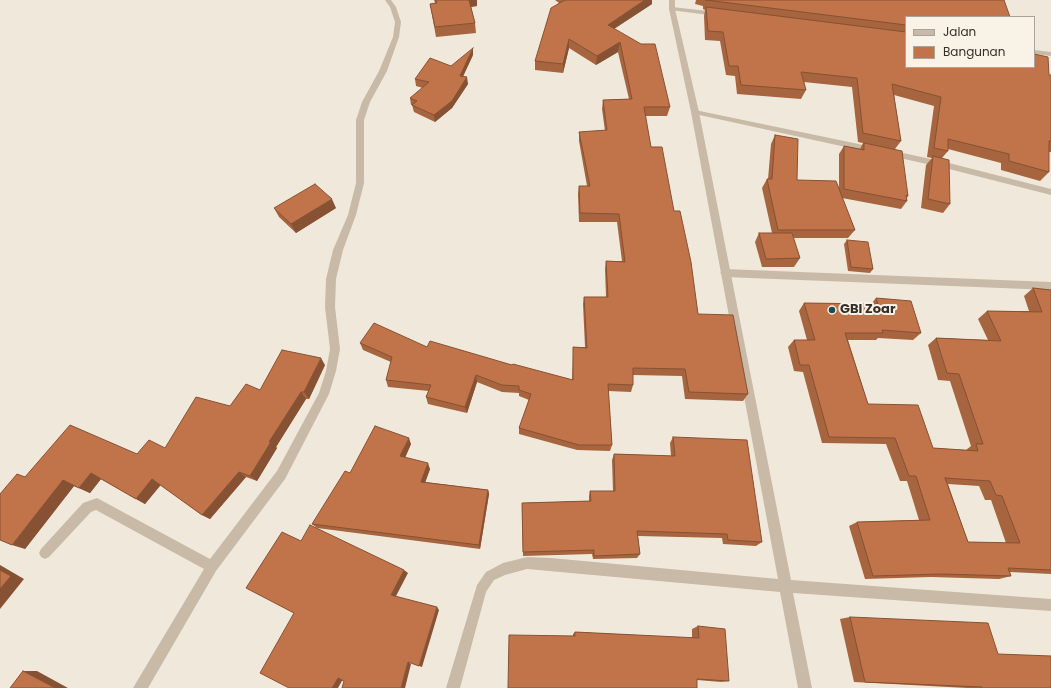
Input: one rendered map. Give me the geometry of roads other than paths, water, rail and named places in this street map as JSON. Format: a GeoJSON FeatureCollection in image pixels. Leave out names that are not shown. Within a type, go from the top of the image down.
{"type":"FeatureCollection","features":[{"type":"Feature","properties":{"kind":"street"},"geometry":{"type":"LineString","coordinates":[[140,688],[212,567],[281,475],[324,394],[331,372],[335,349],[330,307],[331,279],[338,250],[352,215],[360,183],[360,120],[366,102],[383,71],[396,37],[398,22],[393,7],[388,0]]}},
{"type":"Feature","properties":{"kind":"street"},"geometry":{"type":"LineString","coordinates":[[728,16],[672,4],[695,112],[805,688]]}},
{"type":"Feature","properties":{"kind":"street"},"geometry":{"type":"LineString","coordinates":[[1035,52],[1051,54]]}},
{"type":"Feature","properties":{"kind":"street"},"geometry":{"type":"LineString","coordinates":[[695,112],[945,165],[1051,192]]}},
{"type":"Feature","properties":{"kind":"street"},"geometry":{"type":"LineString","coordinates":[[725,273],[1051,286]]}},
{"type":"Feature","properties":{"kind":"street"},"geometry":{"type":"LineString","coordinates":[[44,553],[87,507],[97,504],[212,567]]}},
{"type":"Feature","properties":{"kind":"street"},"geometry":{"type":"LineString","coordinates":[[453,688],[481,588],[490,576],[503,569],[526,563],[551,564],[786,586],[1051,605]]}},
{"type":"Feature","properties":{"kind":"place","name":"GBI Zoar"},"geometry":{"type":"Point","coordinates":[832,310]}}]}
